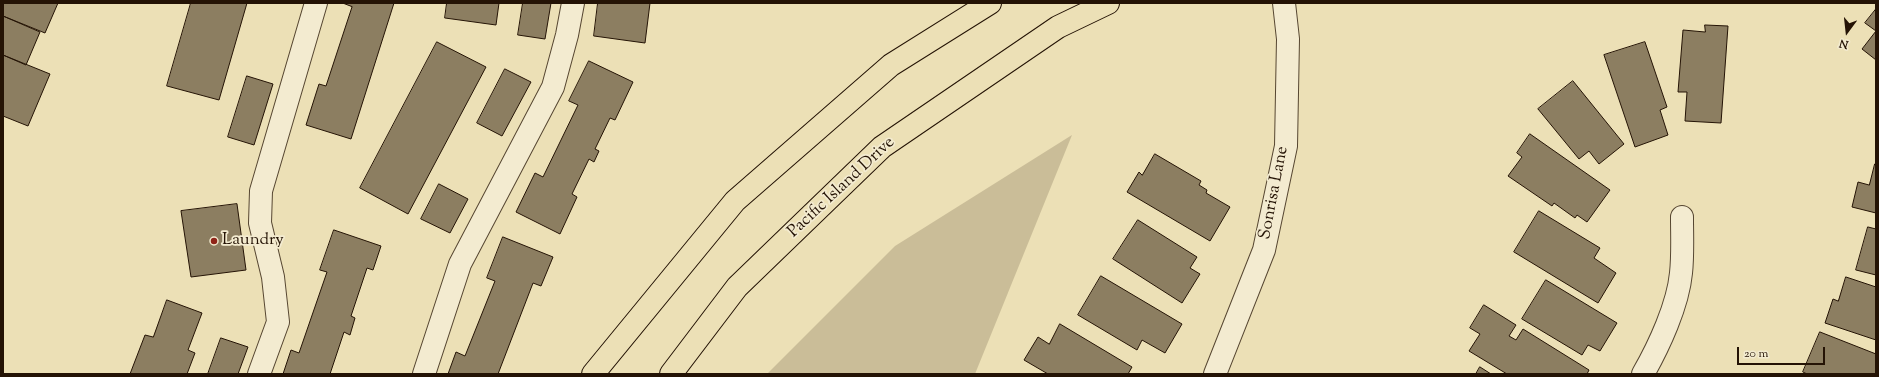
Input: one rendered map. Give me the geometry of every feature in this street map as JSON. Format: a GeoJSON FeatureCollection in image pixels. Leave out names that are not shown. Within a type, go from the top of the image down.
{"type":"FeatureCollection","features":[{"type":"Feature","properties":{"kind":"main road"},"geometry":{"type":"LineString","coordinates":[[593,374],[735,201],[891,65],[990,3]]}},
{"type":"Feature","properties":{"kind":"main road","name":"Pacific Island Drive"},"geometry":{"type":"LineString","coordinates":[[671,374],[736,287],[882,147],[1058,27],[1108,3]]}},
{"type":"Feature","properties":{"kind":"street"},"geometry":{"type":"LineString","coordinates":[[259,374],[278,322],[273,277],[260,223],[261,191],[316,3]]}},
{"type":"Feature","properties":{"kind":"street"},"geometry":{"type":"LineString","coordinates":[[424,374],[460,264],[553,88],[567,35],[573,3]]}},
{"type":"Feature","properties":{"kind":"street","name":"Sonrisa Lane"},"geometry":{"type":"LineString","coordinates":[[1215,374],[1264,250],[1286,146],[1288,39],[1284,3]]}},
{"type":"Feature","properties":{"kind":"street"},"geometry":{"type":"LineString","coordinates":[[1643,374],[1654,355],[1671,312],[1681,274],[1682,217]]}},
{"type":"Feature","properties":{"kind":"shaded area"},"geometry":{"type":"Polygon","coordinates":[[[1072,135],[975,374],[767,374],[895,246],[1072,135]]]}},
{"type":"Feature","properties":{"kind":"building"},"geometry":{"type":"Polygon","coordinates":[[[3,3],[58,3],[45,33],[3,16],[3,3]]]}},
{"type":"Feature","properties":{"kind":"building"},"geometry":{"type":"Polygon","coordinates":[[[191,3],[247,3],[219,100],[167,86],[191,3]]]}},
{"type":"Feature","properties":{"kind":"building"},"geometry":{"type":"Polygon","coordinates":[[[343,3],[394,3],[351,139],[306,125],[319,84],[326,86],[352,7],[343,3]]]}},
{"type":"Feature","properties":{"kind":"building"},"geometry":{"type":"Polygon","coordinates":[[[447,3],[499,3],[496,25],[445,18],[447,3]]]}},
{"type":"Feature","properties":{"kind":"building"},"geometry":{"type":"Polygon","coordinates":[[[523,3],[551,3],[545,39],[518,35],[523,3]]]}},
{"type":"Feature","properties":{"kind":"building"},"geometry":{"type":"Polygon","coordinates":[[[598,3],[650,3],[645,43],[594,36],[598,3]]]}},
{"type":"Feature","properties":{"kind":"building"},"geometry":{"type":"Polygon","coordinates":[[[1876,9],[1876,31],[1865,23],[1876,9]]]}},
{"type":"Feature","properties":{"kind":"building"},"geometry":{"type":"Polygon","coordinates":[[[3,16],[40,32],[26,65],[3,55],[3,16]]]}},
{"type":"Feature","properties":{"kind":"building"},"geometry":{"type":"Polygon","coordinates":[[[1705,25],[1728,26],[1721,123],[1685,121],[1687,92],[1678,92],[1683,30],[1705,32],[1705,25]]]}},
{"type":"Feature","properties":{"kind":"building"},"geometry":{"type":"Polygon","coordinates":[[[1876,31],[1876,60],[1862,49],[1876,31]]]}},
{"type":"Feature","properties":{"kind":"building"},"geometry":{"type":"Polygon","coordinates":[[[437,42],[486,67],[408,214],[360,188],[437,42]]]}},
{"type":"Feature","properties":{"kind":"building"},"geometry":{"type":"Polygon","coordinates":[[[1645,42],[1667,107],[1660,110],[1668,135],[1635,147],[1604,55],[1645,42]]]}},
{"type":"Feature","properties":{"kind":"building"},"geometry":{"type":"Polygon","coordinates":[[[3,55],[50,74],[28,126],[3,116],[3,55]]]}},
{"type":"Feature","properties":{"kind":"building"},"geometry":{"type":"Polygon","coordinates":[[[589,61],[633,82],[615,120],[610,118],[595,149],[599,151],[594,162],[589,159],[572,194],[577,197],[560,234],[516,212],[535,173],[543,177],[578,105],[569,101],[589,61]]]}},
{"type":"Feature","properties":{"kind":"building"},"geometry":{"type":"Polygon","coordinates":[[[505,69],[531,82],[502,136],[477,123],[505,69]]]}},
{"type":"Feature","properties":{"kind":"building"},"geometry":{"type":"Polygon","coordinates":[[[247,76],[273,84],[254,145],[228,137],[247,76]]]}},
{"type":"Feature","properties":{"kind":"building"},"geometry":{"type":"Polygon","coordinates":[[[1573,81],[1624,144],[1599,164],[1589,151],[1579,159],[1538,109],[1573,81]]]}},
{"type":"Feature","properties":{"kind":"building"},"geometry":{"type":"Polygon","coordinates":[[[1530,134],[1610,190],[1587,222],[1577,215],[1575,218],[1554,203],[1552,206],[1508,176],[1522,157],[1517,153],[1530,134]]]}},
{"type":"Feature","properties":{"kind":"building"},"geometry":{"type":"Polygon","coordinates":[[[1155,154],[1201,181],[1199,185],[1207,190],[1206,193],[1230,207],[1210,241],[1127,192],[1139,172],[1142,175],[1155,154]]]}},
{"type":"Feature","properties":{"kind":"building"},"geometry":{"type":"Polygon","coordinates":[[[1875,164],[1876,213],[1852,207],[1858,182],[1869,185],[1875,164]]]}},
{"type":"Feature","properties":{"kind":"building"},"geometry":{"type":"Polygon","coordinates":[[[439,184],[468,199],[450,233],[421,219],[439,184]]]}},
{"type":"Feature","properties":{"kind":"building","name":"Laundry"},"geometry":{"type":"Polygon","coordinates":[[[237,204],[246,270],[191,277],[181,211],[237,204]]]}},
{"type":"Feature","properties":{"kind":"building"},"geometry":{"type":"Polygon","coordinates":[[[1539,211],[1600,248],[1594,258],[1616,273],[1598,303],[1514,252],[1539,211]]]}},
{"type":"Feature","properties":{"kind":"building"},"geometry":{"type":"Polygon","coordinates":[[[1138,220],[1197,257],[1190,268],[1200,274],[1182,303],[1113,259],[1138,220]]]}},
{"type":"Feature","properties":{"kind":"building"},"geometry":{"type":"Polygon","coordinates":[[[1868,227],[1876,229],[1876,275],[1856,270],[1868,227]]]}},
{"type":"Feature","properties":{"kind":"building"},"geometry":{"type":"Polygon","coordinates":[[[334,230],[381,246],[373,270],[367,268],[351,316],[355,318],[350,335],[344,332],[330,374],[283,374],[291,350],[299,353],[327,272],[320,270],[334,230]]]}},
{"type":"Feature","properties":{"kind":"building"},"geometry":{"type":"Polygon","coordinates":[[[503,237],[553,257],[541,286],[533,283],[498,374],[448,374],[456,352],[465,356],[495,281],[487,278],[503,237]]]}},
{"type":"Feature","properties":{"kind":"building"},"geometry":{"type":"Polygon","coordinates":[[[1101,276],[1182,324],[1165,353],[1142,340],[1137,350],[1078,315],[1101,276]]]}},
{"type":"Feature","properties":{"kind":"building"},"geometry":{"type":"Polygon","coordinates":[[[1846,277],[1876,287],[1876,340],[1825,323],[1833,299],[1838,301],[1846,277]]]}},
{"type":"Feature","properties":{"kind":"building"},"geometry":{"type":"Polygon","coordinates":[[[1546,280],[1617,323],[1600,351],[1588,345],[1582,355],[1522,319],[1546,280]]]}},
{"type":"Feature","properties":{"kind":"building"},"geometry":{"type":"Polygon","coordinates":[[[167,300],[202,313],[188,350],[195,353],[187,374],[130,374],[145,335],[153,337],[167,300]]]}},
{"type":"Feature","properties":{"kind":"building"},"geometry":{"type":"Polygon","coordinates":[[[1484,305],[1516,325],[1509,336],[1516,340],[1523,329],[1589,370],[1587,374],[1507,374],[1469,351],[1480,334],[1470,328],[1484,305]]]}},
{"type":"Feature","properties":{"kind":"building"},"geometry":{"type":"Polygon","coordinates":[[[1060,324],[1132,367],[1128,374],[1048,374],[1024,360],[1038,337],[1049,344],[1060,324]]]}},
{"type":"Feature","properties":{"kind":"building"},"geometry":{"type":"Polygon","coordinates":[[[1820,332],[1876,354],[1876,374],[1807,374],[1803,372],[1820,332]]]}},
{"type":"Feature","properties":{"kind":"building"},"geometry":{"type":"Polygon","coordinates":[[[221,338],[248,347],[238,374],[208,374],[221,338]]]}},
{"type":"Feature","properties":{"kind":"building"},"geometry":{"type":"Polygon","coordinates":[[[1480,367],[1491,374],[1476,374],[1480,367]]]}},
{"type":"Feature","properties":{"kind":"place","name":"Laundry"},"geometry":{"type":"Point","coordinates":[214,241]}}]}
